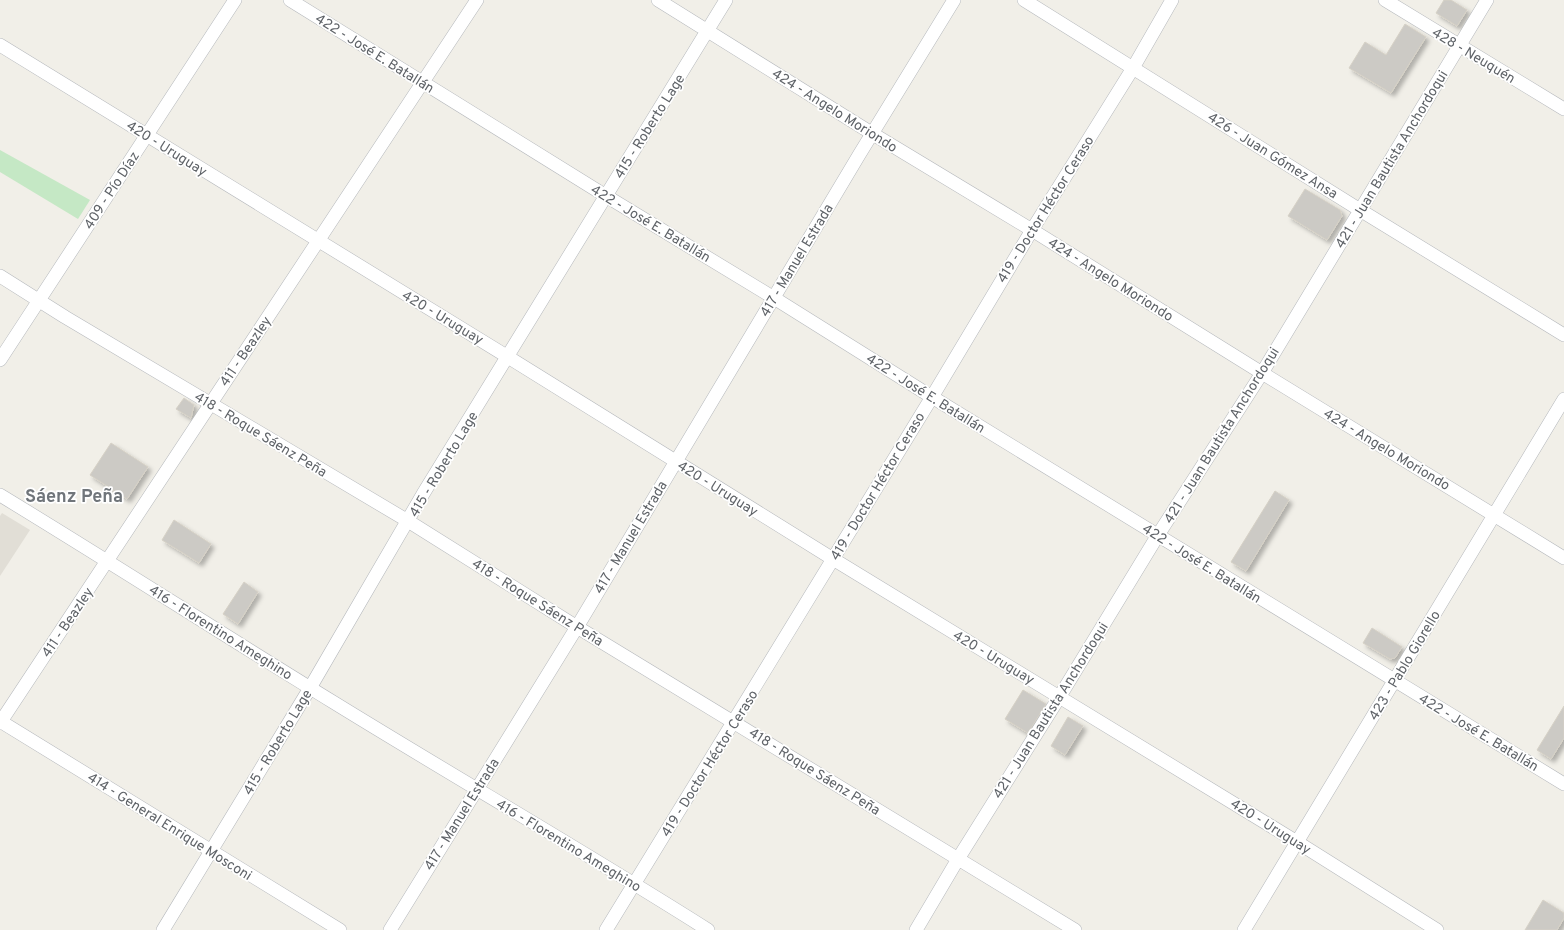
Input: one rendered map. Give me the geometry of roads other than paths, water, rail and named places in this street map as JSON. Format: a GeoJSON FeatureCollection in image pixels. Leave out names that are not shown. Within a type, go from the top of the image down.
{"type":"FeatureCollection","features":[{"type":"Feature","properties":{"kind":"street","name":"409 - Pío Díaz"},"geometry":{"type":"LineString","coordinates":[[0,360],[235,0]]}},
{"type":"Feature","properties":{"kind":"street","name":"422 - José E. Batallán"},"geometry":{"type":"LineString","coordinates":[[290,0],[932,397],[1564,784]]}},
{"type":"Feature","properties":{"kind":"street","name":"411 - Beazley"},"geometry":{"type":"LineString","coordinates":[[0,722],[477,0]]}},
{"type":"Feature","properties":{"kind":"street","name":"424 - Angelo Moriondo"},"geometry":{"type":"LineString","coordinates":[[658,0],[873,134],[1032,230],[1564,558]]}},
{"type":"Feature","properties":{"kind":"street","name":"415 - Roberto Lage"},"geometry":{"type":"LineString","coordinates":[[163,930],[310,688],[423,494],[726,0]]}},
{"type":"Feature","properties":{"kind":"street","name":"417 - Manuel Estrada"},"geometry":{"type":"LineString","coordinates":[[390,930],[577,627],[675,461],[954,0]]}},
{"type":"Feature","properties":{"kind":"street","name":"426 - Juan Gómez Ansa"},"geometry":{"type":"LineString","coordinates":[[1024,0],[1360,210],[1564,335]]}},
{"type":"Feature","properties":{"kind":"street","name":"419 - Doctor Héctor Ceraso"},"geometry":{"type":"LineString","coordinates":[[606,930],[932,397],[1032,230],[1133,68],[1172,0]]}},
{"type":"Feature","properties":{"kind":"street","name":"428 - Neuquén"},"geometry":{"type":"LineString","coordinates":[[1385,0],[1564,110]]}},
{"type":"Feature","properties":{"kind":"street","name":"421 - Juan Bautista Anchordoqui"},"geometry":{"type":"LineString","coordinates":[[916,930],[958,859],[1158,535],[1262,373],[1487,0]]}},
{"type":"Feature","properties":{"kind":"street","name":"420 - Uruguay"},"geometry":{"type":"LineString","coordinates":[[0,45],[508,357],[833,559],[1060,696],[1437,930]]}},
{"type":"Feature","properties":{"kind":"street","name":"418 - Roque Sáenz Peña"},"geometry":{"type":"LineString","coordinates":[[0,276],[408,521],[577,627],[1075,930]]}},
{"type":"Feature","properties":{"kind":"street","name":"423 - Pablo Giorello"},"geometry":{"type":"LineString","coordinates":[[1244,930],[1564,399]]}},
{"type":"Feature","properties":{"kind":"street","name":"416 - Florentino Ameghino"},"geometry":{"type":"LineString","coordinates":[[0,495],[108,560],[310,688],[476,790],[708,930]]}},
{"type":"Feature","properties":{"kind":"street","name":"414 - General Enrique Mosconi"},"geometry":{"type":"LineString","coordinates":[[0,722],[340,930]]}},
{"type":"Feature","properties":{"kind":"district","name":"Sáenz Peña"},"geometry":{"type":"Point","coordinates":[74,496]}}]}
